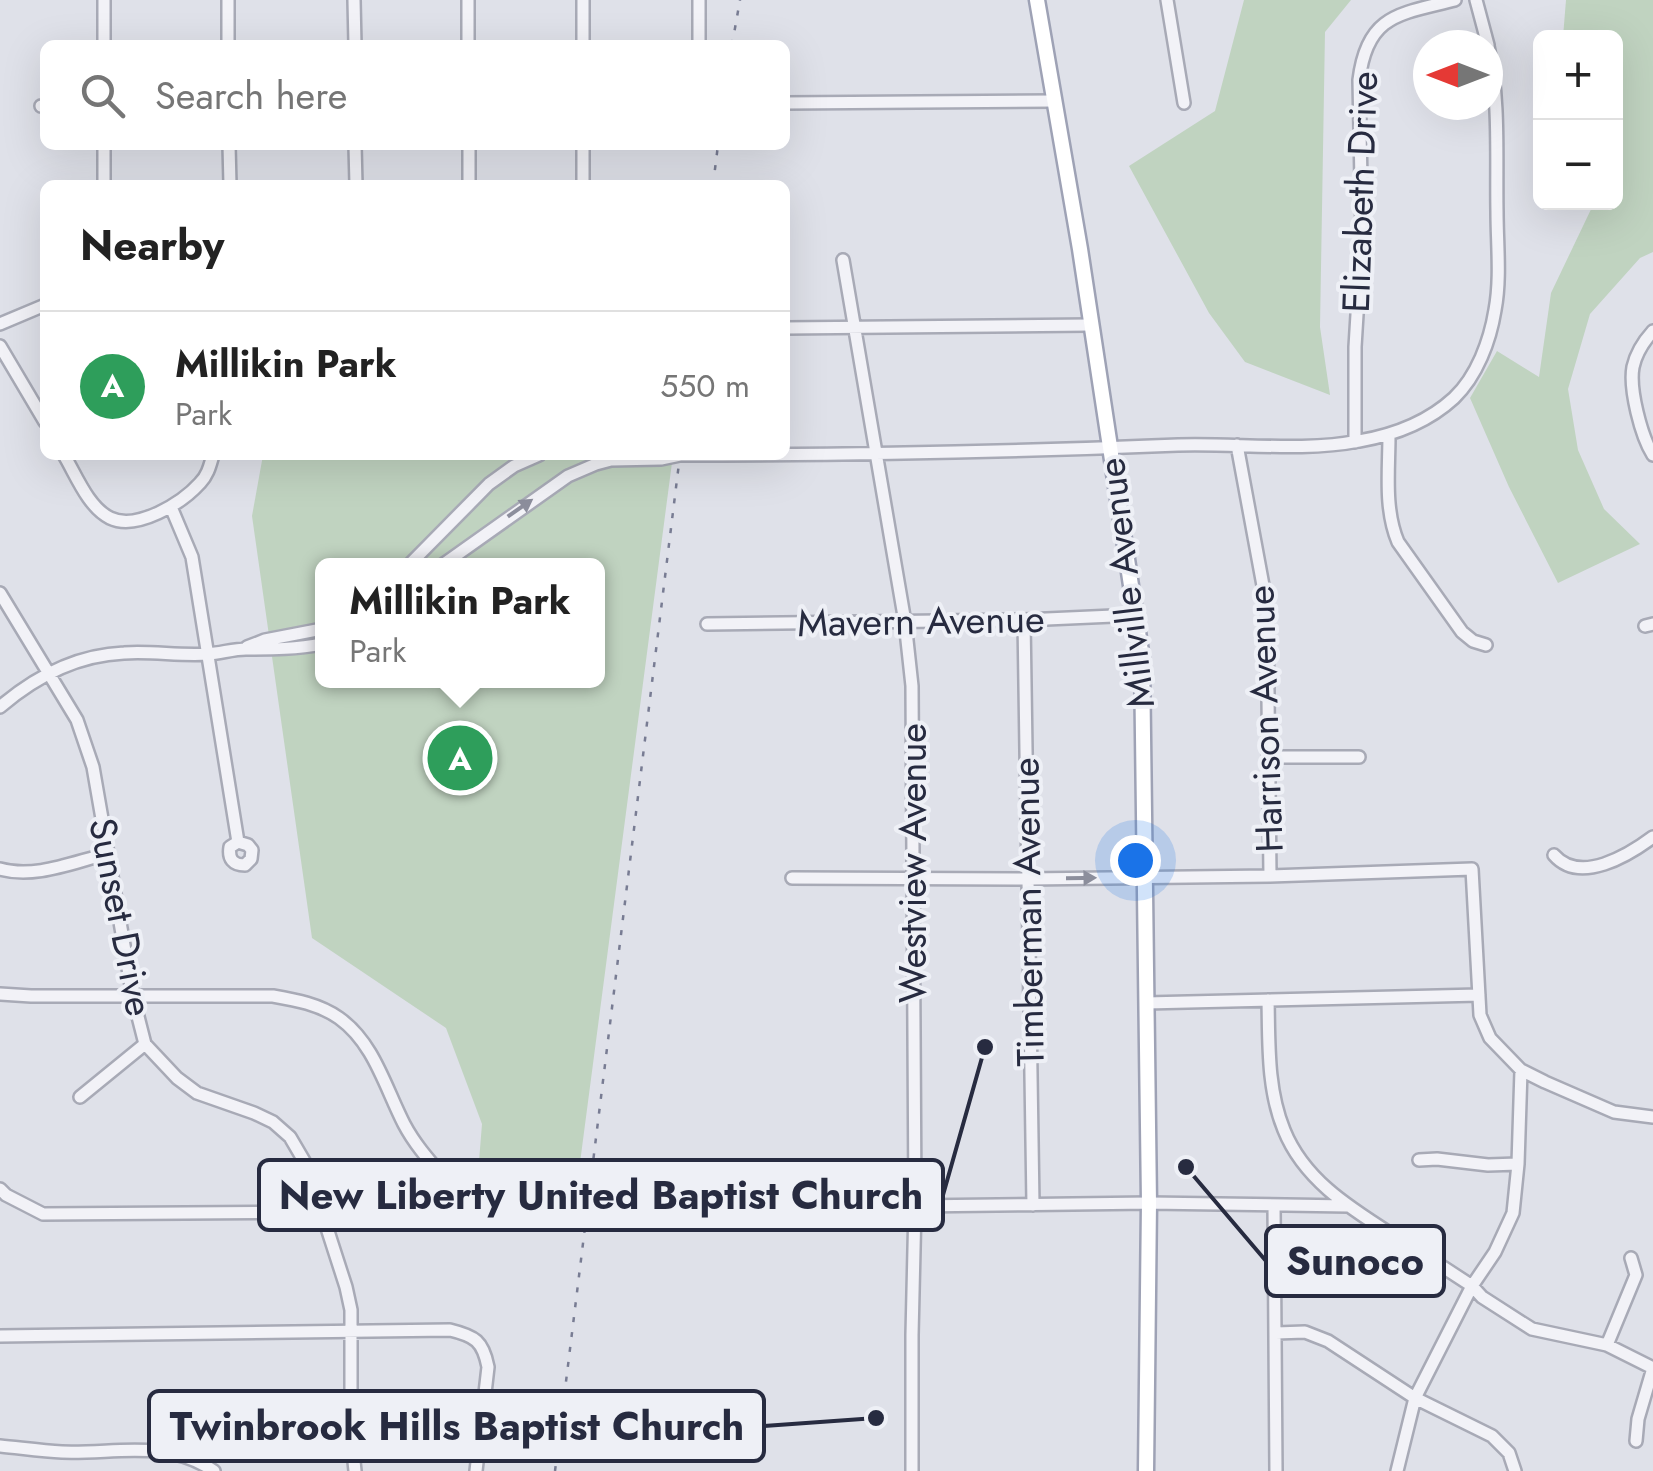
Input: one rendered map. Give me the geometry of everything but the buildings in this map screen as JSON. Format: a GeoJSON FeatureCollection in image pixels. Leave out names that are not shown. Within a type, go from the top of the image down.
{"type":"FeatureCollection","features":[{"type":"Feature","properties":{"kind":"main road","name":"Millville Avenue"},"geometry":{"type":"LineString","coordinates":[[1037,0],[1080,249],[1142,658],[1149,1203],[1146,1471]]}},
{"type":"Feature","properties":{"kind":"street"},"geometry":{"type":"LineString","coordinates":[[104,0],[104,40]]}},
{"type":"Feature","properties":{"kind":"street"},"geometry":{"type":"LineString","coordinates":[[228,0],[228,40]]}},
{"type":"Feature","properties":{"kind":"street"},"geometry":{"type":"LineString","coordinates":[[354,0],[355,40]]}},
{"type":"Feature","properties":{"kind":"street"},"geometry":{"type":"LineString","coordinates":[[468,0],[468,40]]}},
{"type":"Feature","properties":{"kind":"street"},"geometry":{"type":"LineString","coordinates":[[583,0],[583,40]]}},
{"type":"Feature","properties":{"kind":"street"},"geometry":{"type":"LineString","coordinates":[[699,0],[699,40]]}},
{"type":"Feature","properties":{"kind":"street"},"geometry":{"type":"LineString","coordinates":[[1166,0],[1184,104]]}},
{"type":"Feature","properties":{"kind":"street","name":"Elizabeth Drive"},"geometry":{"type":"LineString","coordinates":[[1355,442],[1355,347],[1362,233],[1361,60],[1366,45],[1389,19],[1455,0]]}},
{"type":"Feature","properties":{"kind":"street"},"geometry":{"type":"LineString","coordinates":[[1476,0],[1484,30]]}},
{"type":"Feature","properties":{"kind":"street"},"geometry":{"type":"LineString","coordinates":[[790,103],[1053,101]]}},
{"type":"Feature","properties":{"kind":"street"},"geometry":{"type":"LineString","coordinates":[[790,455],[1323,445],[1389,435],[1434,414],[1457,395],[1474,370],[1489,337],[1496,308],[1496,120]]}},
{"type":"Feature","properties":{"kind":"street"},"geometry":{"type":"LineString","coordinates":[[104,150],[104,180]]}},
{"type":"Feature","properties":{"kind":"street"},"geometry":{"type":"LineString","coordinates":[[229,150],[230,180]]}},
{"type":"Feature","properties":{"kind":"street"},"geometry":{"type":"LineString","coordinates":[[356,150],[356,180]]}},
{"type":"Feature","properties":{"kind":"street"},"geometry":{"type":"LineString","coordinates":[[468,150],[469,180]]}},
{"type":"Feature","properties":{"kind":"street"},"geometry":{"type":"LineString","coordinates":[[583,150],[583,180]]}},
{"type":"Feature","properties":{"kind":"street","name":"Westview Avenue"},"geometry":{"type":"LineString","coordinates":[[843,260],[912,686],[912,1471]]}},
{"type":"Feature","properties":{"kind":"street"},"geometry":{"type":"LineString","coordinates":[[0,324],[40,308]]}},
{"type":"Feature","properties":{"kind":"street"},"geometry":{"type":"LineString","coordinates":[[790,328],[1090,324]]}},
{"type":"Feature","properties":{"kind":"street"},"geometry":{"type":"LineString","coordinates":[[1653,331],[1633,366],[1632,384],[1646,443],[1653,455]]}},
{"type":"Feature","properties":{"kind":"street"},"geometry":{"type":"LineString","coordinates":[[0,346],[40,414]]}},
{"type":"Feature","properties":{"kind":"street"},"geometry":{"type":"LineString","coordinates":[[1389,435],[1389,513],[1398,542],[1462,632],[1486,645]]}},
{"type":"Feature","properties":{"kind":"street","name":"Harrison Avenue"},"geometry":{"type":"LineString","coordinates":[[1237,444],[1267,606],[1270,876]]}},
{"type":"Feature","properties":{"kind":"street"},"geometry":{"type":"LineString","coordinates":[[67,460],[90,499],[106,516],[129,522],[170,506],[200,484],[212,460]]}},
{"type":"Feature","properties":{"kind":"street"},"geometry":{"type":"LineString","coordinates":[[416,558],[489,484],[528,460]]}},
{"type":"Feature","properties":{"kind":"street"},"geometry":{"type":"LineString","coordinates":[[453,558],[568,476],[611,460]]}},
{"type":"Feature","properties":{"kind":"street"},"geometry":{"type":"LineString","coordinates":[[170,506],[192,557],[238,842]]}},
{"type":"Feature","properties":{"kind":"street","name":"Sunset Drive"},"geometry":{"type":"LineString","coordinates":[[0,593],[77,720],[93,766],[133,997],[146,1044],[196,1092],[273,1122],[290,1137],[307,1166],[346,1287],[351,1331],[350,1432],[355,1471]]}},
{"type":"Feature","properties":{"kind":"street","name":"Mavern Avenue"},"geometry":{"type":"LineString","coordinates":[[707,624],[1136,616]]}},
{"type":"Feature","properties":{"kind":"street","name":"Timberman Avenue"},"geometry":{"type":"LineString","coordinates":[[1024,620],[1032,1204]]}},
{"type":"Feature","properties":{"kind":"street"},"geometry":{"type":"LineString","coordinates":[[243,649],[265,640],[315,630]]}},
{"type":"Feature","properties":{"kind":"street"},"geometry":{"type":"LineString","coordinates":[[0,707],[30,684],[72,662],[122,652],[208,654],[315,645]]}},
{"type":"Feature","properties":{"kind":"street"},"geometry":{"type":"LineString","coordinates":[[1269,758],[1359,757]]}},
{"type":"Feature","properties":{"kind":"street"},"geometry":{"type":"LineString","coordinates":[[1554,855],[1566,866],[1589,867],[1626,856],[1653,837]]}},
{"type":"Feature","properties":{"kind":"street"},"geometry":{"type":"LineString","coordinates":[[0,869],[20,874],[107,854]]}},
{"type":"Feature","properties":{"kind":"street"},"geometry":{"type":"LineString","coordinates":[[792,878],[1028,880],[1472,869],[1480,1015],[1490,1038],[1521,1070],[1614,1112],[1653,1117]]}},
{"type":"Feature","properties":{"kind":"street"},"geometry":{"type":"LineString","coordinates":[[0,994],[273,996],[308,1002],[339,1018],[367,1046],[406,1127],[440,1174],[411,1202],[400,1207],[323,1212],[43,1214],[0,1189]]}},
{"type":"Feature","properties":{"kind":"street"},"geometry":{"type":"LineString","coordinates":[[1146,1003],[1479,995]]}},
{"type":"Feature","properties":{"kind":"street"},"geometry":{"type":"LineString","coordinates":[[1268,1000],[1274,1097],[1284,1130],[1317,1180],[1348,1206],[1532,1329],[1608,1345],[1653,1368],[1638,1419],[1636,1441]]}},
{"type":"Feature","properties":{"kind":"street"},"geometry":{"type":"LineString","coordinates":[[80,1097],[146,1044]]}},
{"type":"Feature","properties":{"kind":"street"},"geometry":{"type":"LineString","coordinates":[[1397,1471],[1415,1398],[1513,1213],[1521,1070]]}},
{"type":"Feature","properties":{"kind":"street"},"geometry":{"type":"LineString","coordinates":[[1419,1160],[1518,1164]]}},
{"type":"Feature","properties":{"kind":"street"},"geometry":{"type":"LineString","coordinates":[[1274,1204],[1276,1471]]}},
{"type":"Feature","properties":{"kind":"street"},"geometry":{"type":"LineString","coordinates":[[915,1206],[1348,1206]]}},
{"type":"Feature","properties":{"kind":"street"},"geometry":{"type":"LineString","coordinates":[[1608,1345],[1636,1274],[1631,1258]]}},
{"type":"Feature","properties":{"kind":"street"},"geometry":{"type":"LineString","coordinates":[[0,1336],[450,1330],[478,1340],[486,1352],[488,1367],[476,1471]]}},
{"type":"Feature","properties":{"kind":"street"},"geometry":{"type":"LineString","coordinates":[[1276,1333],[1306,1332],[1318,1336],[1415,1398],[1492,1436],[1509,1453],[1515,1471]]}},
{"type":"Feature","properties":{"kind":"street"},"geometry":{"type":"LineString","coordinates":[[0,1446],[62,1452],[154,1450],[198,1460],[214,1471]]}},
{"type":"Feature","properties":{"kind":"green space"},"geometry":{"type":"Polygon","coordinates":[[[1244,0],[1351,0],[1325,32],[1320,327],[1330,395],[1245,362],[1209,313],[1129,166],[1215,111],[1244,0]]]}},
{"type":"Feature","properties":{"kind":"green space"},"geometry":{"type":"Polygon","coordinates":[[[1566,0],[1653,0],[1653,252],[1640,258],[1590,314],[1568,389],[1578,450],[1604,509],[1640,544],[1558,583],[1509,487],[1470,398],[1497,351],[1539,377],[1551,293],[1591,210],[1623,210],[1623,30],[1564,30],[1566,0]]]}},
{"type":"Feature","properties":{"kind":"green space"},"geometry":{"type":"Polygon","coordinates":[[[262,460],[672,460],[573,1216],[477,1186],[482,1124],[446,1028],[312,938],[252,516],[262,460]]]}},
{"type":"Feature","properties":{"kind":"railway"},"geometry":{"type":"LineString","coordinates":[[733,40],[740,0]]}},
{"type":"Feature","properties":{"kind":"railway"},"geometry":{"type":"LineString","coordinates":[[714,180],[717,150]]}},
{"type":"Feature","properties":{"kind":"railway"},"geometry":{"type":"LineString","coordinates":[[555,1471],[679,460]]}},
{"type":"Feature","properties":{"kind":"place","name":"Millikin Park"},"geometry":{"type":"Point","coordinates":[460,758]}},
{"type":"Feature","properties":{"kind":"place","name":"New Liberty United Baptist Church"},"geometry":{"type":"Point","coordinates":[985,1047]}},
{"type":"Feature","properties":{"kind":"place","name":"Sunoco"},"geometry":{"type":"Point","coordinates":[1186,1167]}},
{"type":"Feature","properties":{"kind":"place","name":"Twinbrook Hills Baptist Church"},"geometry":{"type":"Point","coordinates":[876,1418]}}]}
